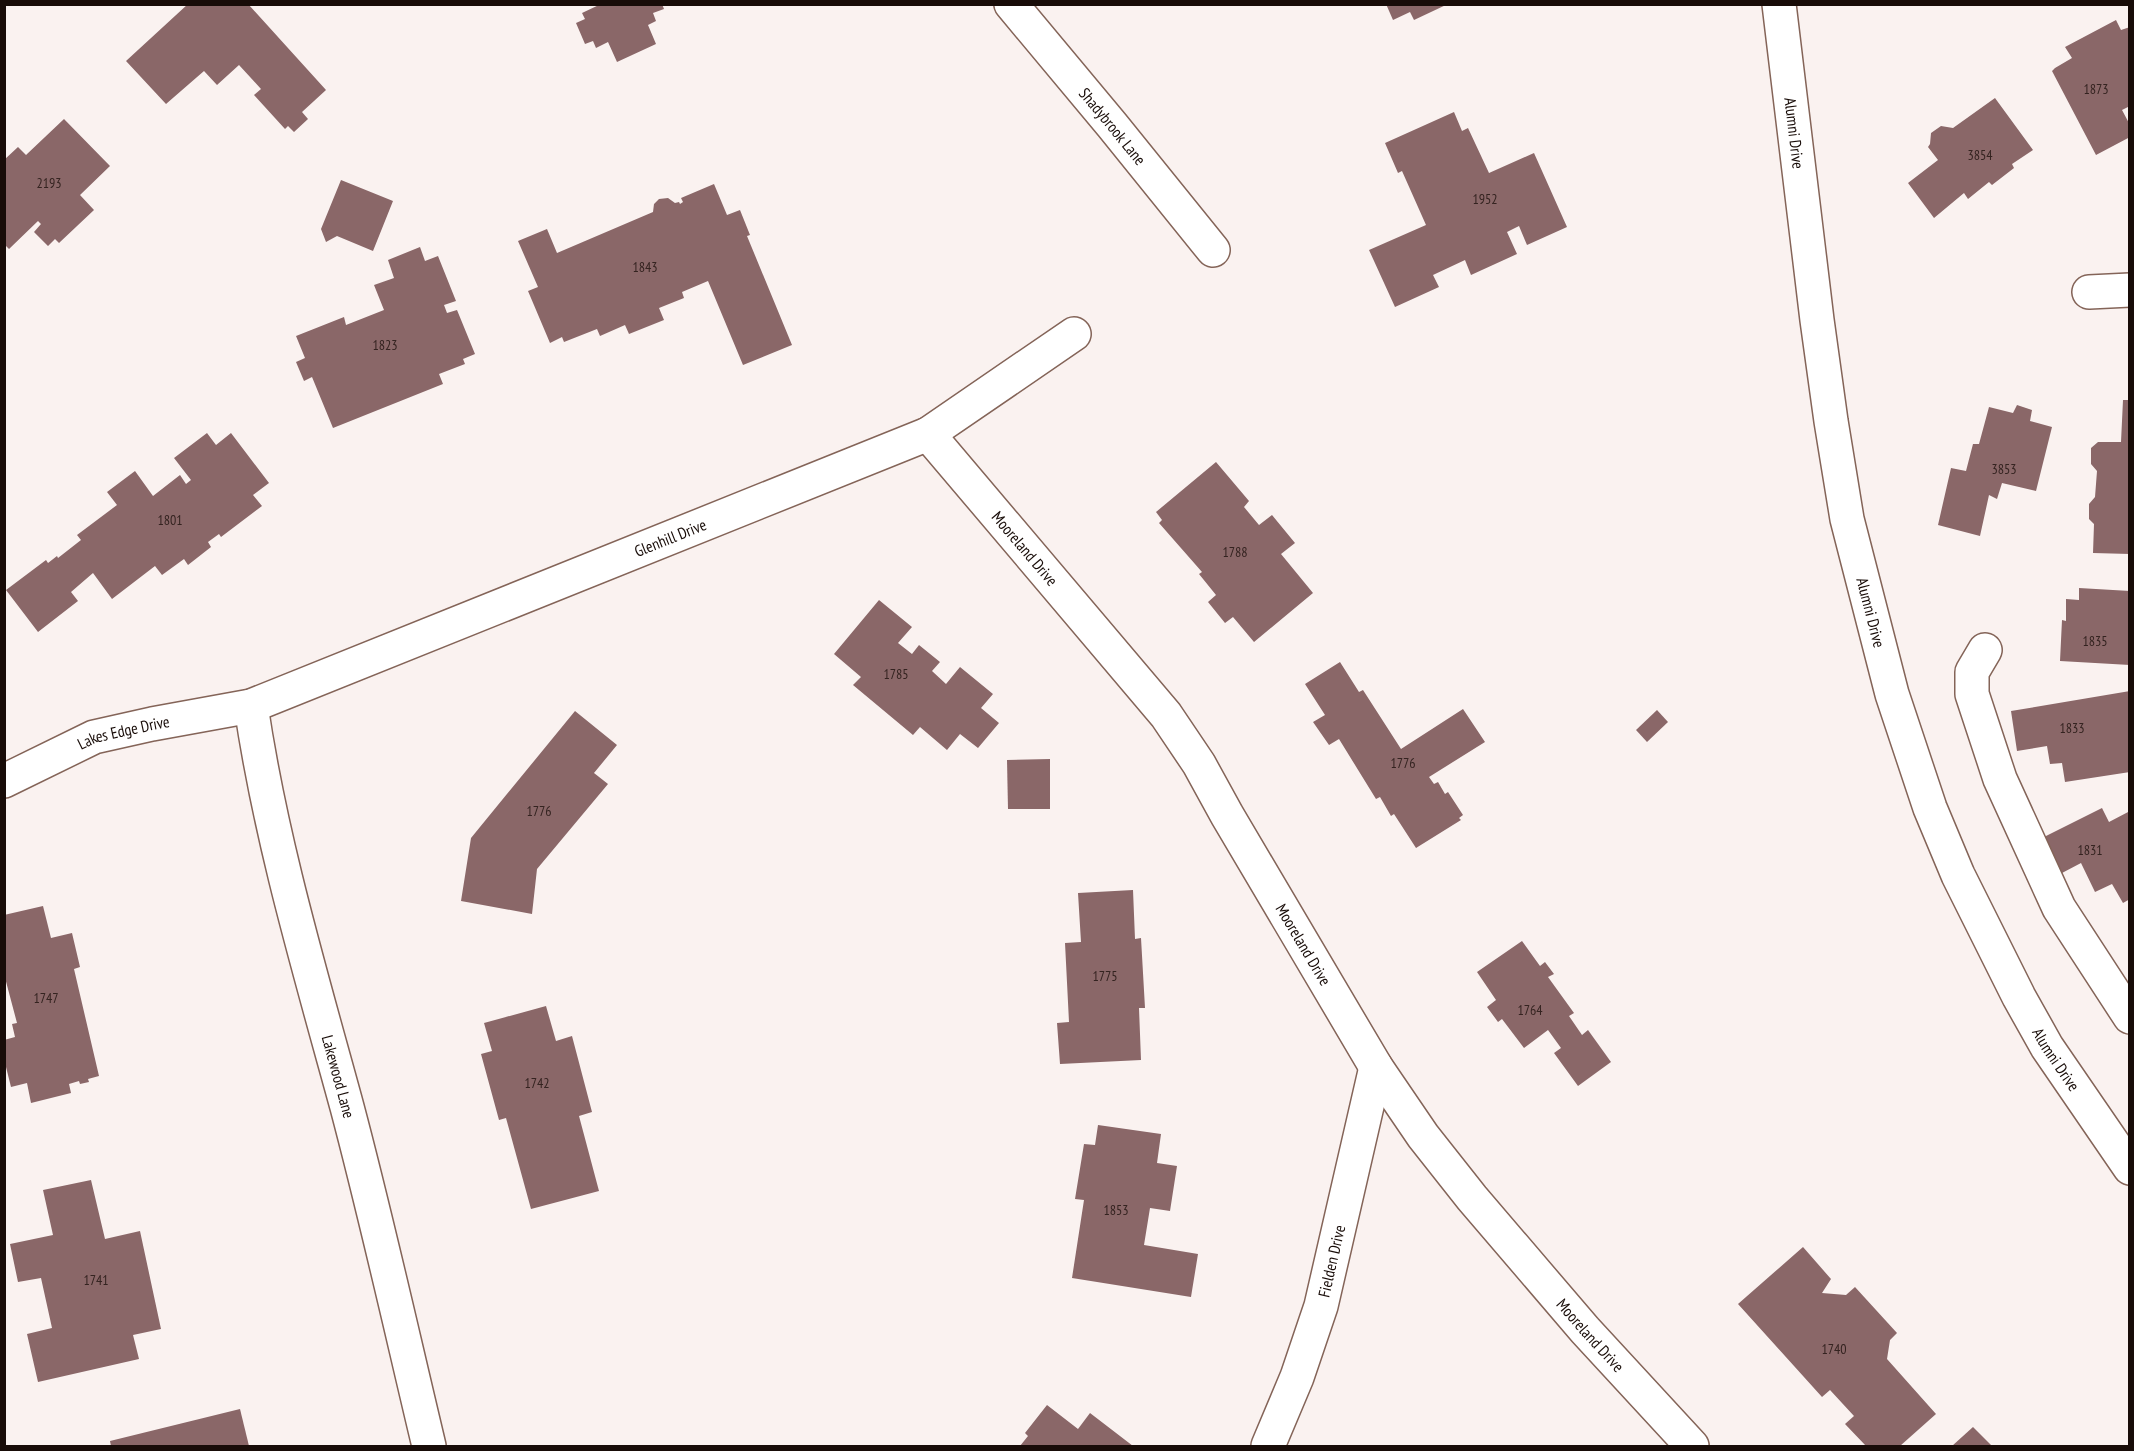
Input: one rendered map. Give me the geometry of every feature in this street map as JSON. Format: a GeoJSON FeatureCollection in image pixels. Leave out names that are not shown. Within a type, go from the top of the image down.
{"type":"FeatureCollection","features":[{"type":"Feature","properties":{"kind":"street","name":"Shadybrook Lane"},"geometry":{"type":"LineString","coordinates":[[1011,4],[1213,250]]}},
{"type":"Feature","properties":{"kind":"street","name":"Alumni Drive"},"geometry":{"type":"LineString","coordinates":[[1779,4],[1817,320],[1847,519],[1892,694],[1930,808],[1954,866],[2019,997],[2047,1047],[2130,1168]]}},
{"type":"Feature","properties":{"kind":"street"},"geometry":{"type":"LineString","coordinates":[[2089,292],[2130,290]]}},
{"type":"Feature","properties":{"kind":"street","name":"Glenhill Drive"},"geometry":{"type":"LineString","coordinates":[[251,706],[928,434],[1074,334]]}},
{"type":"Feature","properties":{"kind":"street","name":"Mooreland Drive"},"geometry":{"type":"LineString","coordinates":[[928,434],[1166,715],[1199,764],[1376,1067],[1423,1136],[1472,1198],[1585,1330],[1692,1446]]}},
{"type":"Feature","properties":{"kind":"street"},"geometry":{"type":"LineString","coordinates":[[1985,650],[1972,672],[1972,694],[2000,779],[2059,908],[2130,1017]]}},
{"type":"Feature","properties":{"kind":"street","name":"Lakes Edge Drive"},"geometry":{"type":"LineString","coordinates":[[4,781],[94,737],[251,706]]}},
{"type":"Feature","properties":{"kind":"street","name":"Lakewood Lane"},"geometry":{"type":"LineString","coordinates":[[251,706],[274,835],[368,1188],[429,1446]]}},
{"type":"Feature","properties":{"kind":"street","name":"Fielden Drive"},"geometry":{"type":"LineString","coordinates":[[1268,1446],[1297,1377],[1321,1306],[1376,1067]]}},
{"type":"Feature","properties":{"kind":"building"},"geometry":{"type":"Polygon","coordinates":[[[188,4],[248,4],[326,90],[302,112],[308,119],[294,132],[288,126],[285,129],[254,95],[261,89],[239,65],[217,85],[204,71],[166,104],[126,61],[188,4]]]}},
{"type":"Feature","properties":{"kind":"building"},"geometry":{"type":"Polygon","coordinates":[[[601,4],[662,4],[664,9],[653,13],[656,21],[648,25],[656,44],[617,62],[608,42],[596,48],[593,41],[585,44],[576,23],[585,19],[582,13],[601,4]]]}},
{"type":"Feature","properties":{"kind":"building"},"geometry":{"type":"Polygon","coordinates":[[[1386,4],[1448,4],[1414,20],[1410,12],[1393,20],[1386,4]]]}},
{"type":"Feature","properties":{"kind":"building"},"geometry":{"type":"Polygon","coordinates":[[[2116,20],[2121,30],[2130,27],[2130,106],[2122,110],[2130,125],[2130,137],[2096,155],[2052,71],[2072,58],[2065,47],[2116,20]]]}},
{"type":"Feature","properties":{"kind":"building"},"geometry":{"type":"Polygon","coordinates":[[[1995,98],[2033,150],[2012,164],[2014,168],[1992,185],[1989,182],[1968,199],[1964,193],[1934,218],[1908,183],[1938,160],[1928,147],[1931,133],[1941,126],[1953,128],[1995,98]]]}},
{"type":"Feature","properties":{"kind":"building"},"geometry":{"type":"Polygon","coordinates":[[[1454,112],[1462,131],[1468,128],[1489,173],[1534,153],[1567,227],[1527,245],[1519,226],[1507,232],[1517,254],[1471,275],[1465,260],[1433,275],[1439,287],[1395,307],[1369,250],[1426,225],[1402,171],[1398,173],[1385,143],[1454,112]]]}},
{"type":"Feature","properties":{"kind":"building"},"geometry":{"type":"Polygon","coordinates":[[[64,119],[110,166],[80,195],[94,210],[59,243],[55,239],[48,246],[34,232],[41,224],[38,221],[9,249],[5,245],[4,160],[18,147],[26,155],[64,119]]]}},
{"type":"Feature","properties":{"kind":"building"},"geometry":{"type":"Polygon","coordinates":[[[341,180],[393,201],[373,251],[337,236],[326,242],[321,229],[341,180]]]}},
{"type":"Feature","properties":{"kind":"building"},"geometry":{"type":"Polygon","coordinates":[[[714,184],[727,215],[740,210],[750,235],[747,236],[792,345],[743,365],[708,281],[682,292],[684,298],[659,308],[664,320],[629,334],[625,325],[600,336],[597,329],[564,342],[562,337],[550,343],[528,291],[538,287],[518,241],[547,229],[557,253],[653,212],[654,204],[659,199],[668,198],[680,204],[683,202],[681,198],[714,184]]]}},
{"type":"Feature","properties":{"kind":"building"},"geometry":{"type":"Polygon","coordinates":[[[420,247],[425,261],[438,256],[456,301],[444,305],[447,313],[457,310],[475,354],[463,359],[465,364],[439,374],[443,384],[333,428],[312,377],[304,381],[296,362],[305,358],[296,336],[344,317],[346,325],[384,310],[374,285],[394,278],[388,260],[420,247]]]}},
{"type":"Feature","properties":{"kind":"building"},"geometry":{"type":"Polygon","coordinates":[[[2123,400],[2130,400],[2130,554],[2093,553],[2094,524],[2089,519],[2089,504],[2095,497],[2097,471],[2091,464],[2091,448],[2098,442],[2121,442],[2123,400]]]}},
{"type":"Feature","properties":{"kind":"building"},"geometry":{"type":"Polygon","coordinates":[[[2017,405],[2032,410],[2030,421],[2052,427],[2036,491],[2002,483],[1997,499],[1989,495],[1980,536],[1938,525],[1951,468],[1966,471],[1973,444],[1979,444],[1989,407],[2013,413],[2017,405]]]}},
{"type":"Feature","properties":{"kind":"building"},"geometry":{"type":"Polygon","coordinates":[[[207,433],[216,445],[231,433],[269,483],[253,495],[262,506],[221,537],[219,534],[208,542],[211,547],[188,565],[184,559],[162,575],[155,566],[112,599],[93,573],[71,592],[78,601],[38,632],[6,590],[46,560],[48,563],[57,556],[58,558],[81,540],[77,535],[117,505],[107,492],[135,471],[153,496],[180,475],[186,484],[191,480],[174,458],[207,433]]]}},
{"type":"Feature","properties":{"kind":"building"},"geometry":{"type":"Polygon","coordinates":[[[1216,462],[1249,501],[1244,507],[1259,525],[1272,515],[1295,543],[1281,554],[1313,593],[1254,642],[1233,617],[1225,623],[1208,602],[1216,595],[1199,574],[1202,572],[1159,523],[1162,520],[1156,512],[1216,462]]]}},
{"type":"Feature","properties":{"kind":"building"},"geometry":{"type":"Polygon","coordinates":[[[2079,588],[2130,591],[2130,665],[2060,661],[2062,620],[2066,621],[2066,599],[2079,600],[2079,588]]]}},
{"type":"Feature","properties":{"kind":"building"},"geometry":{"type":"Polygon","coordinates":[[[879,600],[912,627],[898,643],[912,654],[919,645],[940,662],[932,671],[946,684],[960,667],[993,694],[981,708],[999,723],[978,748],[960,734],[947,750],[920,727],[913,735],[853,685],[861,677],[834,654],[879,600]]]}},
{"type":"Feature","properties":{"kind":"building"},"geometry":{"type":"Polygon","coordinates":[[[1340,662],[1359,692],[1363,690],[1401,749],[1463,709],[1485,742],[1429,777],[1434,784],[1438,782],[1445,794],[1448,792],[1463,815],[1459,818],[1461,820],[1416,848],[1394,814],[1391,816],[1380,797],[1376,799],[1339,739],[1329,745],[1313,722],[1325,715],[1305,684],[1340,662]]]}},
{"type":"Feature","properties":{"kind":"building"},"geometry":{"type":"Polygon","coordinates":[[[2130,691],[2130,772],[2065,782],[2062,763],[2050,764],[2047,746],[2017,751],[2011,711],[2130,691]]]}},
{"type":"Feature","properties":{"kind":"building"},"geometry":{"type":"Polygon","coordinates":[[[1657,710],[1668,722],[1647,742],[1636,730],[1657,710]]]}},
{"type":"Feature","properties":{"kind":"building"},"geometry":{"type":"Polygon","coordinates":[[[575,711],[617,745],[594,773],[608,784],[537,869],[532,914],[461,901],[471,838],[575,711]]]}},
{"type":"Feature","properties":{"kind":"building"},"geometry":{"type":"Polygon","coordinates":[[[1050,759],[1050,809],[1008,809],[1007,760],[1050,759]]]}},
{"type":"Feature","properties":{"kind":"building"},"geometry":{"type":"Polygon","coordinates":[[[2102,808],[2109,822],[2130,811],[2130,899],[2123,903],[2112,884],[2095,892],[2081,863],[2062,873],[2044,837],[2102,808]]]}},
{"type":"Feature","properties":{"kind":"building"},"geometry":{"type":"Polygon","coordinates":[[[1133,890],[1135,939],[1141,938],[1145,1008],[1139,1008],[1141,1060],[1060,1064],[1057,1023],[1069,1022],[1065,943],[1081,942],[1078,893],[1133,890]]]}},
{"type":"Feature","properties":{"kind":"building"},"geometry":{"type":"Polygon","coordinates":[[[43,906],[51,938],[72,933],[80,967],[74,969],[99,1076],[88,1079],[89,1082],[80,1084],[79,1081],[69,1084],[71,1093],[31,1103],[27,1083],[11,1087],[4,1059],[4,1040],[15,1037],[12,1024],[17,1023],[4,974],[4,915],[43,906]]]}},
{"type":"Feature","properties":{"kind":"building"},"geometry":{"type":"Polygon","coordinates":[[[1522,941],[1540,966],[1545,962],[1554,974],[1548,977],[1574,1013],[1569,1016],[1582,1035],[1588,1030],[1611,1062],[1578,1086],[1554,1053],[1561,1048],[1548,1030],[1524,1048],[1502,1019],[1498,1022],[1487,1007],[1496,1000],[1477,972],[1522,941]]]}},
{"type":"Feature","properties":{"kind":"building"},"geometry":{"type":"Polygon","coordinates":[[[546,1006],[556,1041],[572,1036],[592,1112],[579,1116],[599,1191],[531,1209],[506,1118],[499,1120],[481,1054],[492,1051],[484,1023],[546,1006]]]}},
{"type":"Feature","properties":{"kind":"building"},"geometry":{"type":"Polygon","coordinates":[[[1098,1125],[1161,1134],[1157,1163],[1177,1166],[1170,1211],[1150,1208],[1144,1245],[1198,1254],[1191,1297],[1072,1278],[1084,1200],[1075,1199],[1084,1144],[1095,1145],[1098,1125]]]}},
{"type":"Feature","properties":{"kind":"building"},"geometry":{"type":"Polygon","coordinates":[[[91,1180],[105,1239],[140,1231],[161,1329],[133,1335],[139,1359],[38,1382],[27,1334],[52,1328],[41,1278],[18,1282],[10,1244],[53,1235],[43,1190],[91,1180]]]}},
{"type":"Feature","properties":{"kind":"building"},"geometry":{"type":"Polygon","coordinates":[[[1803,1247],[1831,1279],[1822,1293],[1846,1295],[1855,1287],[1897,1333],[1890,1340],[1887,1359],[1936,1414],[1900,1446],[1866,1446],[1845,1424],[1854,1416],[1830,1390],[1822,1397],[1738,1304],[1803,1247]]]}},
{"type":"Feature","properties":{"kind":"building"},"geometry":{"type":"Polygon","coordinates":[[[1047,1405],[1078,1429],[1090,1413],[1133,1446],[1020,1446],[1028,1436],[1025,1433],[1047,1405]]]}},
{"type":"Feature","properties":{"kind":"building"},"geometry":{"type":"Polygon","coordinates":[[[240,1409],[249,1446],[111,1446],[110,1441],[240,1409]]]}},
{"type":"Feature","properties":{"kind":"building"},"geometry":{"type":"Polygon","coordinates":[[[1973,1427],[1992,1446],[1952,1446],[1973,1427]]]}}]}
